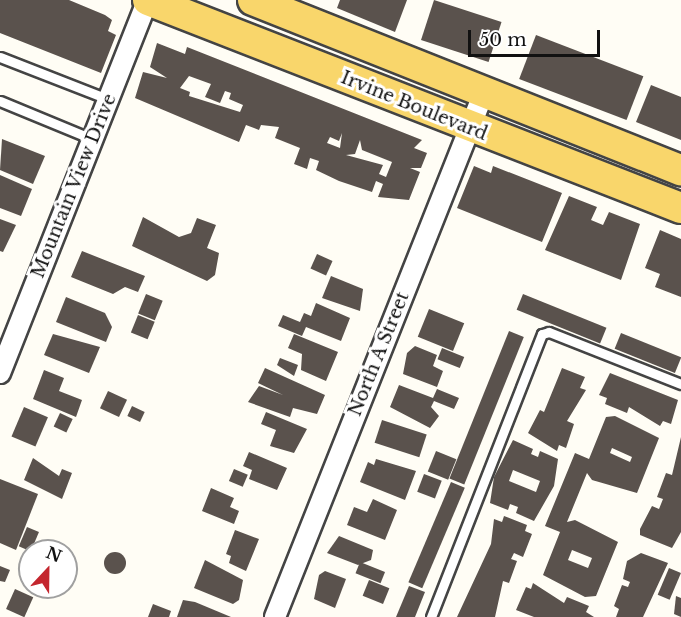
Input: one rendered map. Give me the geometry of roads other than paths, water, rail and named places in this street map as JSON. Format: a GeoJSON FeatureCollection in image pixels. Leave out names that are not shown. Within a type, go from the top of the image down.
{"type":"FeatureCollection","features":[{"type":"Feature","properties":{"kind":"main road","name":"Irvine Boulevard"},"geometry":{"type":"LineString","coordinates":[[148,0],[468,128],[681,208]]}},
{"type":"Feature","properties":{"kind":"main road"},"geometry":{"type":"LineString","coordinates":[[252,0],[681,170]]}},
{"type":"Feature","properties":{"kind":"street","name":"Mountain View Drive"},"geometry":{"type":"LineString","coordinates":[[0,373],[148,0]]}},
{"type":"Feature","properties":{"kind":"street","name":"North A Street"},"geometry":{"type":"LineString","coordinates":[[275,617],[484,92]]}},
{"type":"Feature","properties":{"kind":"lane"},"geometry":{"type":"LineString","coordinates":[[0,57],[108,99]]}},
{"type":"Feature","properties":{"kind":"lane"},"geometry":{"type":"LineString","coordinates":[[0,101],[92,139]]}},
{"type":"Feature","properties":{"kind":"lane"},"geometry":{"type":"LineString","coordinates":[[432,617],[542,334],[549,332],[681,384]]}}]}
